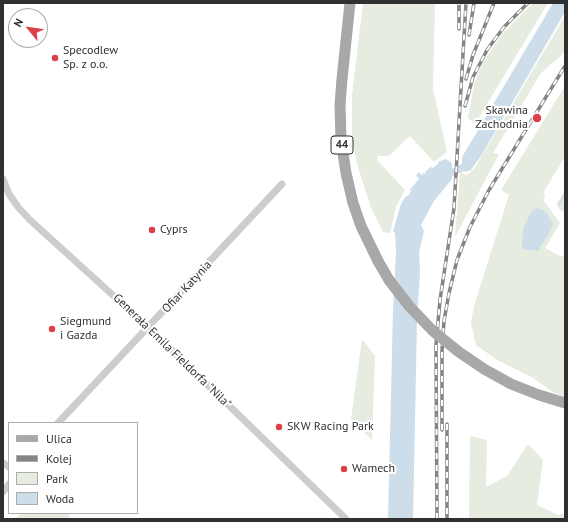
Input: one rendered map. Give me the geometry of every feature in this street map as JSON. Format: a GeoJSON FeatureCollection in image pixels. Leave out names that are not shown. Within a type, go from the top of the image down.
{"type":"FeatureCollection","features":[{"type":"Feature","properties":{"kind":"main road","name":"44"},"geometry":{"type":"LineString","coordinates":[[350,3],[341,92],[340,125],[342,148],[353,203],[361,226],[378,261],[399,293],[418,315],[433,331],[459,352],[484,369],[511,384],[565,403]]}},
{"type":"Feature","properties":{"kind":"street","name":"Generała Emila Fieldorfa \"Nila\""},"geometry":{"type":"LineString","coordinates":[[3,179],[9,194],[26,215],[149,328],[346,519]]}},
{"type":"Feature","properties":{"kind":"street","name":"Ofiar Katynia"},"geometry":{"type":"LineString","coordinates":[[59,422],[149,328],[282,184]]}},
{"type":"Feature","properties":{"kind":"green space"},"geometry":{"type":"Polygon","coordinates":[[[363,3],[435,3],[433,89],[447,152],[434,162],[410,136],[389,156],[378,156],[377,160],[405,190],[396,207],[390,233],[383,232],[371,208],[357,164],[352,138],[352,95],[363,3]]]}},
{"type":"Feature","properties":{"kind":"green space"},"geometry":{"type":"Polygon","coordinates":[[[533,3],[548,3],[475,124],[468,118],[474,84],[482,64],[502,34],[533,3]]]}},
{"type":"Feature","properties":{"kind":"green space"},"geometry":{"type":"Polygon","coordinates":[[[565,16],[565,50],[562,55],[541,73],[493,153],[499,154],[455,237],[460,172],[466,175],[474,169],[565,16]]]}},
{"type":"Feature","properties":{"kind":"green space"},"geometry":{"type":"Polygon","coordinates":[[[565,86],[565,156],[543,193],[545,194],[544,201],[560,223],[545,248],[562,257],[565,252],[564,397],[553,392],[533,378],[497,360],[476,345],[471,323],[474,306],[509,195],[501,190],[565,86]]]}},
{"type":"Feature","properties":{"kind":"green space"},"geometry":{"type":"Polygon","coordinates":[[[565,190],[564,212],[557,206],[557,203],[565,190]]]}},
{"type":"Feature","properties":{"kind":"green space"},"geometry":{"type":"Polygon","coordinates":[[[362,339],[375,356],[372,440],[351,420],[362,339]]]}},
{"type":"Feature","properties":{"kind":"green space"},"geometry":{"type":"Polygon","coordinates":[[[470,436],[487,440],[486,487],[507,476],[528,444],[543,460],[537,505],[558,515],[565,513],[565,519],[469,519],[470,436]]]}},
{"type":"Feature","properties":{"kind":"green space"},"geometry":{"type":"Polygon","coordinates":[[[22,514],[68,514],[70,519],[14,519],[22,514]]]}},
{"type":"Feature","properties":{"kind":"water"},"geometry":{"type":"Polygon","coordinates":[[[553,3],[565,3],[565,12],[481,156],[471,170],[466,172],[462,170],[462,157],[553,3]]]}},
{"type":"Feature","properties":{"kind":"water"},"geometry":{"type":"Polygon","coordinates":[[[446,159],[452,163],[452,179],[434,201],[421,225],[424,231],[419,252],[420,272],[417,322],[413,519],[388,519],[393,310],[396,251],[395,233],[393,231],[401,204],[411,191],[410,189],[419,179],[416,175],[419,172],[422,175],[423,173],[425,174],[425,172],[431,167],[433,168],[438,164],[438,162],[446,159]]]}},
{"type":"Feature","properties":{"kind":"water"},"geometry":{"type":"Polygon","coordinates":[[[536,208],[546,212],[553,224],[538,251],[522,249],[523,229],[531,212],[536,208]]]}},
{"type":"Feature","properties":{"kind":"waterway"},"geometry":{"type":"LineString","coordinates":[[444,176],[469,165]]}},
{"type":"Feature","properties":{"kind":"waterway"},"geometry":{"type":"LineString","coordinates":[[559,205],[565,194]]}},
{"type":"Feature","properties":{"kind":"railway"},"geometry":{"type":"LineString","coordinates":[[459,3],[459,29]]}},
{"type":"Feature","properties":{"kind":"railway"},"geometry":{"type":"LineString","coordinates":[[437,519],[436,345],[440,300],[454,208],[466,3]]}},
{"type":"Feature","properties":{"kind":"railway"},"geometry":{"type":"LineString","coordinates":[[469,35],[474,3]]}},
{"type":"Feature","properties":{"kind":"railway"},"geometry":{"type":"LineString","coordinates":[[466,79],[473,55],[494,3]]}},
{"type":"Feature","properties":{"kind":"railway"},"geometry":{"type":"LineString","coordinates":[[465,106],[473,77],[487,50],[504,27],[528,3]]}},
{"type":"Feature","properties":{"kind":"railway"},"geometry":{"type":"LineString","coordinates":[[442,430],[442,351],[444,321],[457,260],[470,227],[489,190],[565,66]]}},
{"type":"Feature","properties":{"kind":"railway"},"geometry":{"type":"LineString","coordinates":[[447,424],[447,519]]}},
{"type":"Feature","properties":{"kind":"place","name":"Specodlew Sp. z o.o."},"geometry":{"type":"Point","coordinates":[55,58]}},
{"type":"Feature","properties":{"kind":"place","name":"Skawina Zachodnia"},"geometry":{"type":"Point","coordinates":[537,118]}},
{"type":"Feature","properties":{"kind":"place","name":"Cyprs"},"geometry":{"type":"Point","coordinates":[152,230]}},
{"type":"Feature","properties":{"kind":"place","name":"Siegmund i Gazda"},"geometry":{"type":"Point","coordinates":[52,329]}},
{"type":"Feature","properties":{"kind":"place","name":"SKW Racing Park"},"geometry":{"type":"Point","coordinates":[279,427]}},
{"type":"Feature","properties":{"kind":"place","name":"Wamech"},"geometry":{"type":"Point","coordinates":[344,469]}}]}
